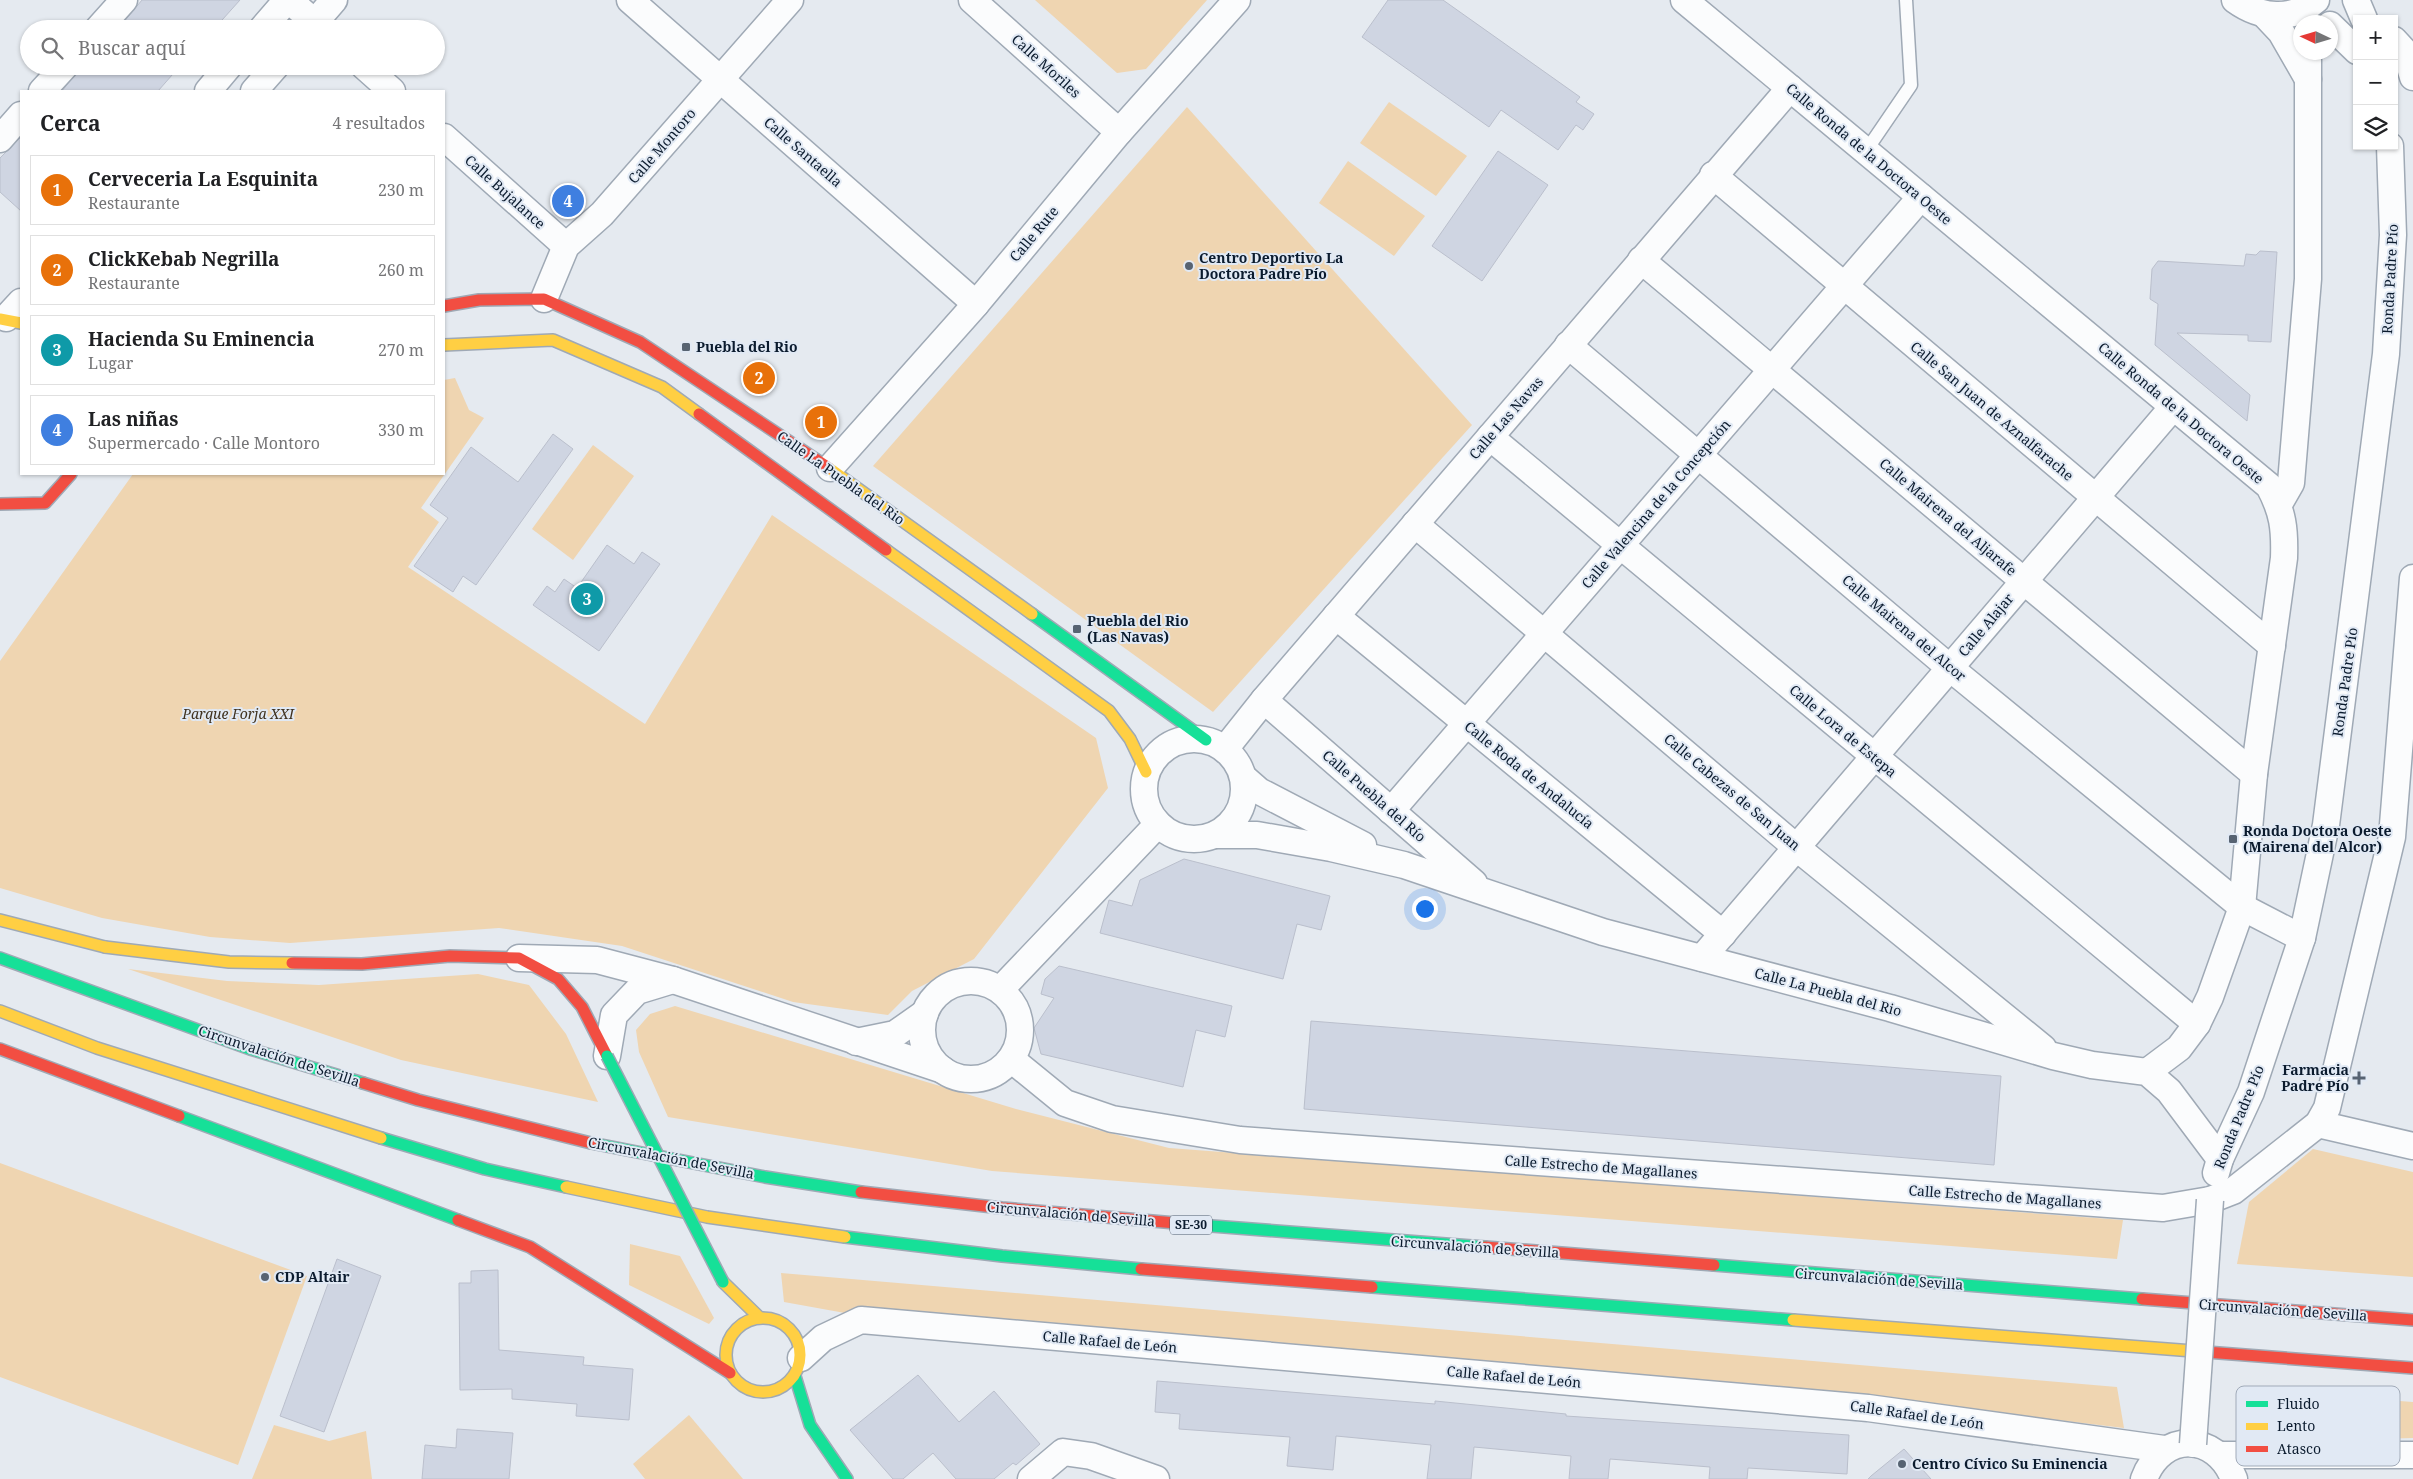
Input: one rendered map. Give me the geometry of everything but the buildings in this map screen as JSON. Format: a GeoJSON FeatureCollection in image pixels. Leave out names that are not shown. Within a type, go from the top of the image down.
{"type":"FeatureCollection","features":[{"type":"Feature","properties":{"kind":"main road","name":"Calle La Puebla del Rio"},"geometry":{"type":"LineString","coordinates":[[445,306],[479,300],[544,299],[640,342],[830,468],[1215,744]]}},
{"type":"Feature","properties":{"kind":"main road"},"geometry":{"type":"LineString","coordinates":[[445,345],[553,340],[662,387],[1109,711],[1130,739],[1146,772]]}},
{"type":"Feature","properties":{"kind":"main road"},"geometry":{"type":"LineString","coordinates":[[0,504],[44,503],[70,475]]}},
{"type":"Feature","properties":{"kind":"main road"},"geometry":{"type":"LineString","coordinates":[[0,920],[105,946],[229,962],[362,964],[450,956],[519,958],[558,979],[582,1007],[723,1282],[728,1306]]}},
{"type":"Feature","properties":{"kind":"main road","name":"Circunvalación de Sevilla"},"geometry":{"type":"LineString","coordinates":[[0,958],[250,1049],[418,1100],[573,1139],[765,1177],[856,1191],[1002,1208],[1159,1222],[2413,1320]]}},
{"type":"Feature","properties":{"kind":"main road"},"geometry":{"type":"LineString","coordinates":[[0,1011],[97,1048],[329,1122],[485,1169],[707,1216],[866,1240],[1002,1256],[1146,1269],[2413,1368]]}},
{"type":"Feature","properties":{"kind":"main road"},"geometry":{"type":"LineString","coordinates":[[0,1049],[530,1247],[730,1373],[738,1383],[748,1390],[761,1393],[774,1392],[785,1386],[798,1367]]}},
{"type":"Feature","properties":{"kind":"main road"},"geometry":{"type":"LineString","coordinates":[[723,1282],[760,1318]]}},
{"type":"Feature","properties":{"kind":"main road"},"geometry":{"type":"LineString","coordinates":[[730,1373],[726,1352],[732,1327],[760,1318],[776,1320],[787,1326],[795,1335],[800,1346],[798,1367],[810,1425]]}},
{"type":"Feature","properties":{"kind":"main road"},"geometry":{"type":"LineString","coordinates":[[761,1393],[777,1404]]}},
{"type":"Feature","properties":{"kind":"main road"},"geometry":{"type":"LineString","coordinates":[[793,1414],[810,1425],[847,1479]]}},
{"type":"Feature","properties":{"kind":"street"},"geometry":{"type":"LineString","coordinates":[[106,20],[124,0]]}},
{"type":"Feature","properties":{"kind":"street"},"geometry":{"type":"LineString","coordinates":[[270,20],[288,0],[308,20]]}},
{"type":"Feature","properties":{"kind":"street"},"geometry":{"type":"LineString","coordinates":[[320,20],[334,0]]}},
{"type":"Feature","properties":{"kind":"street","name":"Calle Santaella"},"geometry":{"type":"LineString","coordinates":[[630,0],[976,304]]}},
{"type":"Feature","properties":{"kind":"street","name":"Calle Montoro"},"geometry":{"type":"LineString","coordinates":[[544,299],[566,246],[602,214],[790,0]]}},
{"type":"Feature","properties":{"kind":"street","name":"Calle Moriles"},"geometry":{"type":"LineString","coordinates":[[972,0],[1119,132]]}},
{"type":"Feature","properties":{"kind":"street","name":"Calle Rute"},"geometry":{"type":"LineString","coordinates":[[830,468],[976,304],[1119,132],[1237,0]]}},
{"type":"Feature","properties":{"kind":"street","name":"Calle Ronda de la Doctora Oeste"},"geometry":{"type":"LineString","coordinates":[[1684,0],[2269,486],[2285,493],[2284,558],[2254,774],[2242,907],[2210,997],[2197,1024],[2179,1048],[2147,1072]]}},
{"type":"Feature","properties":{"kind":"street"},"geometry":{"type":"LineString","coordinates":[[2236,0],[2248,9],[2265,15],[2316,14],[2353,47]]}},
{"type":"Feature","properties":{"kind":"street"},"geometry":{"type":"LineString","coordinates":[[2356,0],[2362,15]]}},
{"type":"Feature","properties":{"kind":"street"},"geometry":{"type":"LineString","coordinates":[[2265,15],[2281,32],[2309,81]]}},
{"type":"Feature","properties":{"kind":"street"},"geometry":{"type":"LineString","coordinates":[[2285,493],[2308,279],[2308,60]]}},
{"type":"Feature","properties":{"kind":"street"},"geometry":{"type":"LineString","coordinates":[[43,90],[57,75]]}},
{"type":"Feature","properties":{"kind":"street"},"geometry":{"type":"LineString","coordinates":[[209,90],[221,75]]}},
{"type":"Feature","properties":{"kind":"street"},"geometry":{"type":"LineString","coordinates":[[255,90],[268,75]]}},
{"type":"Feature","properties":{"kind":"street"},"geometry":{"type":"LineString","coordinates":[[374,75],[391,90]]}},
{"type":"Feature","properties":{"kind":"street","name":"Calle Las Navas"},"geometry":{"type":"LineString","coordinates":[[1215,744],[1264,700],[1790,88]]}},
{"type":"Feature","properties":{"kind":"street"},"geometry":{"type":"LineString","coordinates":[[0,139],[20,116]]}},
{"type":"Feature","properties":{"kind":"street","name":"Calle Bujalance"},"geometry":{"type":"LineString","coordinates":[[445,138],[566,246]]}},
{"type":"Feature","properties":{"kind":"street","name":"Ronda Padre Pío"},"geometry":{"type":"LineString","coordinates":[[2193,1444],[2210,1200],[2220,1159],[2251,1092],[2302,938],[2326,825],[2386,354],[2393,235],[2390,150]]}},
{"type":"Feature","properties":{"kind":"street","name":"Calle San Juan de Aznalfarache"},"geometry":{"type":"LineString","coordinates":[[1713,176],[2272,646]]}},
{"type":"Feature","properties":{"kind":"street","name":"Calle Valencina de la Concepción"},"geometry":{"type":"LineString","coordinates":[[1391,811],[1920,197]]}},
{"type":"Feature","properties":{"kind":"street","name":"Calle Mairena del Aljarafe"},"geometry":{"type":"LineString","coordinates":[[1641,260],[2254,774]]}},
{"type":"Feature","properties":{"kind":"street","name":"Calle Mairena del Alcor"},"geometry":{"type":"LineString","coordinates":[[1568,345],[1950,668],[2242,907],[2302,938]]}},
{"type":"Feature","properties":{"kind":"street","name":"Calle Alajar"},"geometry":{"type":"LineString","coordinates":[[1702,958],[2173,407]]}},
{"type":"Feature","properties":{"kind":"street","name":"Calle Lora de Estepa"},"geometry":{"type":"LineString","coordinates":[[1490,437],[2197,1024]]}},
{"type":"Feature","properties":{"kind":"street","name":"Calle Cabezas de San Juan"},"geometry":{"type":"LineString","coordinates":[[1415,524],[1797,848],[2007,1033]]}},
{"type":"Feature","properties":{"kind":"street","name":"Ronda Padre Pío"},"geometry":{"type":"LineString","coordinates":[[2210,1200],[2234,1191],[2318,1124],[2327,1108],[2403,840],[2413,578]]}},
{"type":"Feature","properties":{"kind":"street","name":"Calle Roda de Andalucía"},"geometry":{"type":"LineString","coordinates":[[1336,616],[1723,934]]}},
{"type":"Feature","properties":{"kind":"street","name":"Calle Puebla del Río"},"geometry":{"type":"LineString","coordinates":[[1264,700],[1484,892]]}},
{"type":"Feature","properties":{"kind":"street"},"geometry":{"type":"LineString","coordinates":[[1214,835],[1229,825],[1239,811],[1244,794],[1243,777],[1236,761],[1215,744],[1191,738],[1177,741],[1164,748],[1153,759],[1146,772],[1144,786],[1144,800],[1150,813],[1158,824],[1170,834],[1200,839],[1214,835],[1257,835],[1331,848],[1404,865]]}},
{"type":"Feature","properties":{"kind":"street"},"geometry":{"type":"LineString","coordinates":[[1243,777],[1259,791],[1308,818],[1404,865]]}},
{"type":"Feature","properties":{"kind":"street"},"geometry":{"type":"LineString","coordinates":[[1000,990],[1158,824]]}},
{"type":"Feature","properties":{"kind":"street","name":"Calle La Puebla del Rio"},"geometry":{"type":"LineString","coordinates":[[1404,865],[1603,932],[1890,1008],[2007,1033],[2053,1056],[2092,1065],[2147,1072]]}},
{"type":"Feature","properties":{"kind":"street"},"geometry":{"type":"LineString","coordinates":[[0,908],[105,946]]}},
{"type":"Feature","properties":{"kind":"street"},"geometry":{"type":"LineString","coordinates":[[519,958],[597,960],[673,980],[943,1070],[956,1077],[972,1079],[986,1076],[1000,1069],[1011,1058],[1018,1045],[1020,1030],[1018,1014],[1011,1001],[1000,990],[987,983],[972,980],[957,982],[943,989],[932,1000],[925,1013],[922,1029],[924,1044],[932,1059],[943,1070]]}},
{"type":"Feature","properties":{"kind":"street"},"geometry":{"type":"LineString","coordinates":[[606,1056],[614,1015],[637,991],[673,980]]}},
{"type":"Feature","properties":{"kind":"street"},"geometry":{"type":"LineString","coordinates":[[856,1042],[896,1034],[925,1013]]}},
{"type":"Feature","properties":{"kind":"street","name":"Calle Estrecho de Magallanes"},"geometry":{"type":"LineString","coordinates":[[1011,1058],[1065,1103],[1112,1119],[1240,1140],[2164,1208],[2210,1200]]}},
{"type":"Feature","properties":{"kind":"street"},"geometry":{"type":"LineString","coordinates":[[2147,1072],[2169,1091],[2220,1159]]}},
{"type":"Feature","properties":{"kind":"street"},"geometry":{"type":"LineString","coordinates":[[2318,1124],[2413,1146]]}},
{"type":"Feature","properties":{"kind":"street","name":"Calle Rafael de León"},"geometry":{"type":"LineString","coordinates":[[798,1367],[823,1338],[861,1320],[1868,1408],[2164,1450]]}},
{"type":"Feature","properties":{"kind":"street"},"geometry":{"type":"LineString","coordinates":[[2144,1479],[2149,1466],[2164,1450],[2181,1444],[2207,1447],[2219,1455],[2229,1466],[2234,1479]]}},
{"type":"Feature","properties":{"kind":"street"},"geometry":{"type":"LineString","coordinates":[[1031,1479],[1063,1452],[1091,1456],[1156,1479]]}},
{"type":"Feature","properties":{"kind":"street"},"geometry":{"type":"LineString","coordinates":[[2219,1455],[2236,1455]]}},
{"type":"Feature","properties":{"kind":"street"},"geometry":{"type":"LineString","coordinates":[[2400,1455],[2413,1455]]}},
{"type":"Feature","properties":{"kind":"street"},"geometry":{"type":"LineString","coordinates":[[1091,1456],[1108,1479]]}},
{"type":"Feature","properties":{"kind":"lane"},"geometry":{"type":"LineString","coordinates":[[1866,151],[1910,85],[1906,0]]}},
{"type":"Feature","properties":{"kind":"green space"},"geometry":{"type":"Polygon","coordinates":[[[1035,0],[1207,0],[1146,69],[1117,73],[1035,0]]]}},
{"type":"Feature","properties":{"kind":"green space"},"geometry":{"type":"Polygon","coordinates":[[[1389,102],[1467,156],[1436,196],[1360,143],[1389,102]]]}},
{"type":"Feature","properties":{"kind":"green space","name":"Centro Deportivo La Doctora Padre Pío"},"geometry":{"type":"Polygon","coordinates":[[[1187,107],[1472,425],[1213,712],[873,466],[1187,107]]]}},
{"type":"Feature","properties":{"kind":"green space"},"geometry":{"type":"Polygon","coordinates":[[[1348,161],[1425,216],[1394,256],[1319,203],[1348,161]]]}},
{"type":"Feature","properties":{"kind":"green space","name":"Parque Forja XXI"},"geometry":{"type":"Polygon","coordinates":[[[455,378],[469,410],[484,418],[445,474],[445,380],[455,378]]]}},
{"type":"Feature","properties":{"kind":"green space"},"geometry":{"type":"Polygon","coordinates":[[[593,445],[634,476],[573,560],[532,529],[593,445]]]}},
{"type":"Feature","properties":{"kind":"green space","name":"Parque Forja XXI"},"geometry":{"type":"Polygon","coordinates":[[[132,475],[444,475],[421,508],[439,522],[408,567],[645,724],[772,515],[1096,738],[1108,788],[974,959],[912,991],[888,1015],[793,1002],[622,946],[499,928],[290,943],[210,937],[102,918],[0,888],[0,661],[132,475]]]}},
{"type":"Feature","properties":{"kind":"green space"},"geometry":{"type":"Polygon","coordinates":[[[128,969],[227,981],[319,985],[478,974],[529,985],[566,1034],[598,1102],[401,1060],[128,969]]]}},
{"type":"Feature","properties":{"kind":"green space"},"geometry":{"type":"Polygon","coordinates":[[[675,1006],[1016,1109],[1169,1148],[2123,1220],[2117,1259],[992,1171],[668,1117],[639,1052],[636,1030],[650,1014],[675,1006]]]}},
{"type":"Feature","properties":{"kind":"green space"},"geometry":{"type":"Polygon","coordinates":[[[2313,1149],[2413,1172],[2413,1277],[2237,1264],[2249,1202],[2313,1149]]]}},
{"type":"Feature","properties":{"kind":"green space"},"geometry":{"type":"Polygon","coordinates":[[[0,1163],[307,1276],[238,1465],[0,1377],[0,1163]]]}},
{"type":"Feature","properties":{"kind":"green space"},"geometry":{"type":"Polygon","coordinates":[[[630,1244],[680,1256],[714,1318],[709,1324],[629,1285],[630,1244]]]}},
{"type":"Feature","properties":{"kind":"green space"},"geometry":{"type":"Polygon","coordinates":[[[781,1273],[2117,1387],[2124,1428],[1875,1398],[856,1315],[784,1302],[781,1273]]]}},
{"type":"Feature","properties":{"kind":"green space"},"geometry":{"type":"Polygon","coordinates":[[[2400,1401],[2413,1402],[2413,1438],[2400,1438],[2400,1401]]]}},
{"type":"Feature","properties":{"kind":"green space"},"geometry":{"type":"Polygon","coordinates":[[[689,1415],[743,1479],[645,1479],[633,1464],[689,1415]]]}},
{"type":"Feature","properties":{"kind":"green space"},"geometry":{"type":"Polygon","coordinates":[[[274,1425],[329,1441],[366,1431],[372,1479],[252,1479],[274,1425]]]}},
{"type":"Feature","properties":{"kind":"traffic: fast"},"geometry":{"type":"LineString","coordinates":[[1032,614],[1206,740]]}},
{"type":"Feature","properties":{"kind":"traffic: fast"},"geometry":{"type":"LineString","coordinates":[[0,958],[250,1049],[363,1083]]}},
{"type":"Feature","properties":{"kind":"traffic: fast"},"geometry":{"type":"LineString","coordinates":[[607,1056],[723,1282]]}},
{"type":"Feature","properties":{"kind":"traffic: fast"},"geometry":{"type":"LineString","coordinates":[[179,1116],[458,1220]]}},
{"type":"Feature","properties":{"kind":"traffic: fast"},"geometry":{"type":"LineString","coordinates":[[381,1138],[485,1169],[566,1187]]}},
{"type":"Feature","properties":{"kind":"traffic: fast"},"geometry":{"type":"LineString","coordinates":[[591,1143],[765,1177],[861,1192]]}},
{"type":"Feature","properties":{"kind":"traffic: fast"},"geometry":{"type":"LineString","coordinates":[[1199,1225],[1485,1247]]}},
{"type":"Feature","properties":{"kind":"traffic: fast"},"geometry":{"type":"LineString","coordinates":[[845,1237],[1002,1256],[1141,1269]]}},
{"type":"Feature","properties":{"kind":"traffic: fast"},"geometry":{"type":"LineString","coordinates":[[1714,1265],[2142,1299]]}},
{"type":"Feature","properties":{"kind":"traffic: fast"},"geometry":{"type":"LineString","coordinates":[[1372,1287],[1793,1320]]}},
{"type":"Feature","properties":{"kind":"traffic: fast"},"geometry":{"type":"LineString","coordinates":[[795,1376],[810,1425],[847,1479]]}},
{"type":"Feature","properties":{"kind":"traffic: slow"},"geometry":{"type":"LineString","coordinates":[[0,319],[20,323]]}},
{"type":"Feature","properties":{"kind":"traffic: slow"},"geometry":{"type":"LineString","coordinates":[[445,345],[553,340],[662,387],[699,414]]}},
{"type":"Feature","properties":{"kind":"traffic: slow"},"geometry":{"type":"LineString","coordinates":[[829,468],[1032,614]]}},
{"type":"Feature","properties":{"kind":"traffic: slow"},"geometry":{"type":"LineString","coordinates":[[886,550],[1109,711],[1130,739],[1146,772]]}},
{"type":"Feature","properties":{"kind":"traffic: slow"},"geometry":{"type":"LineString","coordinates":[[0,920],[105,947]]}},
{"type":"Feature","properties":{"kind":"traffic: slow"},"geometry":{"type":"LineString","coordinates":[[105,947],[229,962],[292,963]]}},
{"type":"Feature","properties":{"kind":"traffic: slow"},"geometry":{"type":"LineString","coordinates":[[0,1011],[97,1048],[381,1138]]}},
{"type":"Feature","properties":{"kind":"traffic: slow"},"geometry":{"type":"LineString","coordinates":[[566,1187],[707,1217],[845,1237]]}},
{"type":"Feature","properties":{"kind":"traffic: slow"},"geometry":{"type":"LineString","coordinates":[[723,1282],[760,1318]]}},
{"type":"Feature","properties":{"kind":"traffic: slow"},"geometry":{"type":"LineString","coordinates":[[756,1318],[770,1318],[784,1324],[794,1334],[800,1348],[800,1355],[798,1369],[784,1386],[770,1392],[756,1392],[742,1386],[732,1376],[726,1362],[726,1348],[732,1334],[742,1324],[756,1318]]}},
{"type":"Feature","properties":{"kind":"traffic: slow"},"geometry":{"type":"LineString","coordinates":[[1793,1320],[2193,1351]]}},
{"type":"Feature","properties":{"kind":"traffic: jam"},"geometry":{"type":"LineString","coordinates":[[445,306],[479,300],[544,299],[640,342],[829,468]]}},
{"type":"Feature","properties":{"kind":"traffic: jam"},"geometry":{"type":"LineString","coordinates":[[699,414],[886,550]]}},
{"type":"Feature","properties":{"kind":"traffic: jam"},"geometry":{"type":"LineString","coordinates":[[0,504],[45,503],[70,475]]}},
{"type":"Feature","properties":{"kind":"traffic: jam"},"geometry":{"type":"LineString","coordinates":[[292,963],[362,964],[450,956],[519,958],[558,979],[582,1007],[607,1056]]}},
{"type":"Feature","properties":{"kind":"traffic: jam"},"geometry":{"type":"LineString","coordinates":[[0,1049],[179,1116]]}},
{"type":"Feature","properties":{"kind":"traffic: jam"},"geometry":{"type":"LineString","coordinates":[[363,1083],[418,1100],[591,1143]]}},
{"type":"Feature","properties":{"kind":"traffic: jam"},"geometry":{"type":"LineString","coordinates":[[861,1192],[1002,1208],[1199,1225]]}},
{"type":"Feature","properties":{"kind":"traffic: jam"},"geometry":{"type":"LineString","coordinates":[[458,1220],[530,1247],[730,1373]]}},
{"type":"Feature","properties":{"kind":"traffic: jam"},"geometry":{"type":"LineString","coordinates":[[1485,1247],[1714,1265]]}},
{"type":"Feature","properties":{"kind":"traffic: jam"},"geometry":{"type":"LineString","coordinates":[[1141,1269],[1372,1287]]}},
{"type":"Feature","properties":{"kind":"traffic: jam"},"geometry":{"type":"LineString","coordinates":[[2142,1299],[2413,1320]]}},
{"type":"Feature","properties":{"kind":"traffic: jam"},"geometry":{"type":"LineString","coordinates":[[2193,1351],[2413,1368]]}},
{"type":"Feature","properties":{"kind":"place","name":"Las niñas"},"geometry":{"type":"Point","coordinates":[568,201]}},
{"type":"Feature","properties":{"kind":"place","name":"Centro Deportivo La Doctora Padre Pío"},"geometry":{"type":"Point","coordinates":[1189,266]}},
{"type":"Feature","properties":{"kind":"place","name":"Puebla del Rio"},"geometry":{"type":"Point","coordinates":[686,347]}},
{"type":"Feature","properties":{"kind":"place","name":"ClickKebab Negrilla"},"geometry":{"type":"Point","coordinates":[759,378]}},
{"type":"Feature","properties":{"kind":"place","name":"Cerveceria La Esquinita"},"geometry":{"type":"Point","coordinates":[821,422]}},
{"type":"Feature","properties":{"kind":"place","name":"Hacienda Su Eminencia"},"geometry":{"type":"Point","coordinates":[587,599]}},
{"type":"Feature","properties":{"kind":"place","name":"Puebla del Rio (Las Navas)"},"geometry":{"type":"Point","coordinates":[1077,629]}},
{"type":"Feature","properties":{"kind":"place","name":"Ronda Doctora Oeste (Mairena del Alcor)"},"geometry":{"type":"Point","coordinates":[2233,839]}},
{"type":"Feature","properties":{"kind":"place","name":"Farmacia Padre Pío"},"geometry":{"type":"Point","coordinates":[2359,1078]}},
{"type":"Feature","properties":{"kind":"place","name":"CDP Altair"},"geometry":{"type":"Point","coordinates":[265,1277]}},
{"type":"Feature","properties":{"kind":"place","name":"Centro Cívico Su Eminencia"},"geometry":{"type":"Point","coordinates":[1902,1464]}}]}
